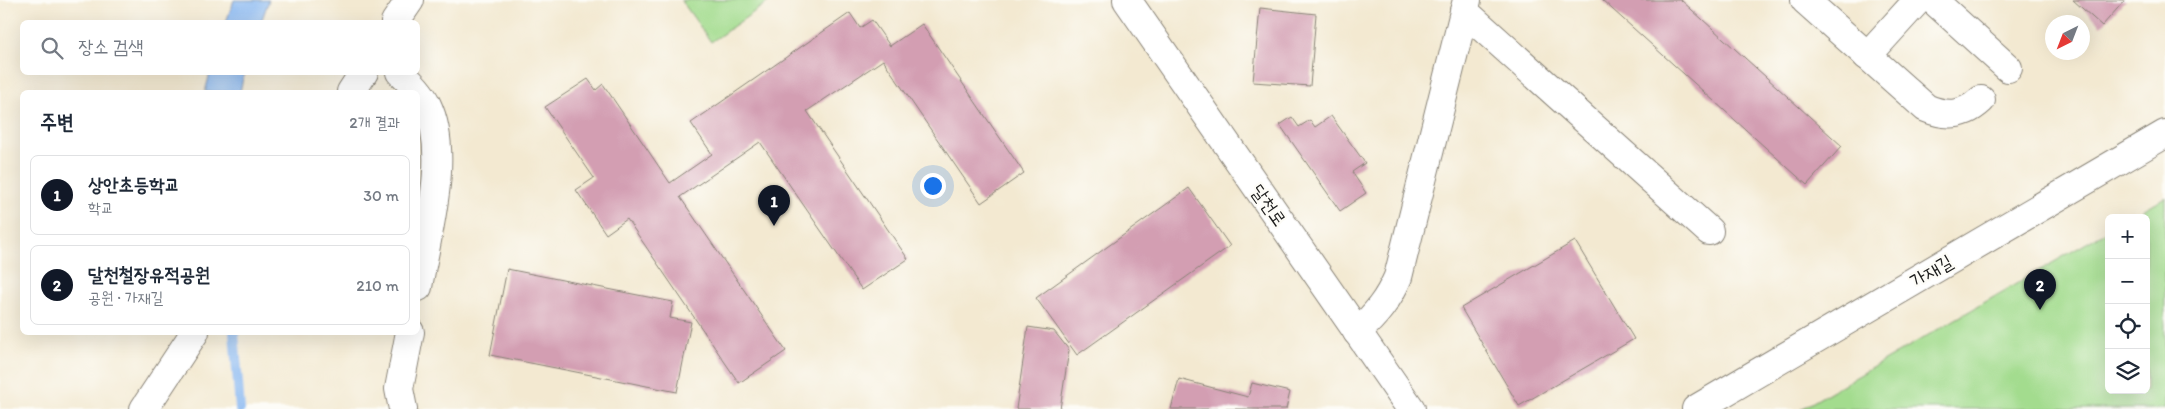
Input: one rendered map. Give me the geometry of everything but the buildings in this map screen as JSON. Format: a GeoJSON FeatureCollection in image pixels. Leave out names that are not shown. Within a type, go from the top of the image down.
{"type":"FeatureCollection","features":[{"type":"Feature","properties":{"kind":"street"},"geometry":{"type":"LineString","coordinates":[[397,20],[410,0]]}},
{"type":"Feature","properties":{"kind":"street","name":"달천로"},"geometry":{"type":"LineString","coordinates":[[1127,0],[1411,409]]}},
{"type":"Feature","properties":{"kind":"street"},"geometry":{"type":"LineString","coordinates":[[1805,0],[1920,103],[1941,114],[1966,111],[1981,100]]}},
{"type":"Feature","properties":{"kind":"street"},"geometry":{"type":"LineString","coordinates":[[1867,56],[1918,0]]}},
{"type":"Feature","properties":{"kind":"street"},"geometry":{"type":"LineString","coordinates":[[1933,0],[2008,68]]}},
{"type":"Feature","properties":{"kind":"street"},"geometry":{"type":"LineString","coordinates":[[1357,332],[1373,318],[1389,298],[1398,277],[1465,6],[1709,231]]}},
{"type":"Feature","properties":{"kind":"street"},"geometry":{"type":"LineString","coordinates":[[352,90],[362,75]]}},
{"type":"Feature","properties":{"kind":"street"},"geometry":{"type":"LineString","coordinates":[[403,75],[418,90]]}},
{"type":"Feature","properties":{"kind":"street"},"geometry":{"type":"LineString","coordinates":[[420,94],[435,128],[438,152],[437,172],[420,275]]}},
{"type":"Feature","properties":{"kind":"street","name":"가재길"},"geometry":{"type":"LineString","coordinates":[[1696,409],[2165,134]]}},
{"type":"Feature","properties":{"kind":"street"},"geometry":{"type":"LineString","coordinates":[[144,409],[192,335]]}},
{"type":"Feature","properties":{"kind":"street"},"geometry":{"type":"LineString","coordinates":[[403,409],[400,389],[409,335]]}},
{"type":"Feature","properties":{"kind":"green space"},"geometry":{"type":"Polygon","coordinates":[[[681,0],[771,0],[711,42],[681,0]]]}},
{"type":"Feature","properties":{"kind":"green space"},"geometry":{"type":"Polygon","coordinates":[[[2165,197],[2165,409],[1801,409],[2105,232],[2105,394],[2150,394],[2150,214],[2136,214],[2165,197]]]}},
{"type":"Feature","properties":{"kind":"water"},"geometry":{"type":"Polygon","coordinates":[[[234,0],[269,0],[262,20],[227,20],[234,0]]]}},
{"type":"Feature","properties":{"kind":"water"},"geometry":{"type":"Polygon","coordinates":[[[209,75],[244,75],[240,90],[206,90],[209,75]]]}},
{"type":"Feature","properties":{"kind":"waterway"},"geometry":{"type":"LineString","coordinates":[[234,335],[240,409]]}},
{"type":"Feature","properties":{"kind":"place","name":"상안초등학교"},"geometry":{"type":"Point","coordinates":[774,226]}},
{"type":"Feature","properties":{"kind":"place","name":"달천철장유적공원"},"geometry":{"type":"Point","coordinates":[2040,310]}}]}
